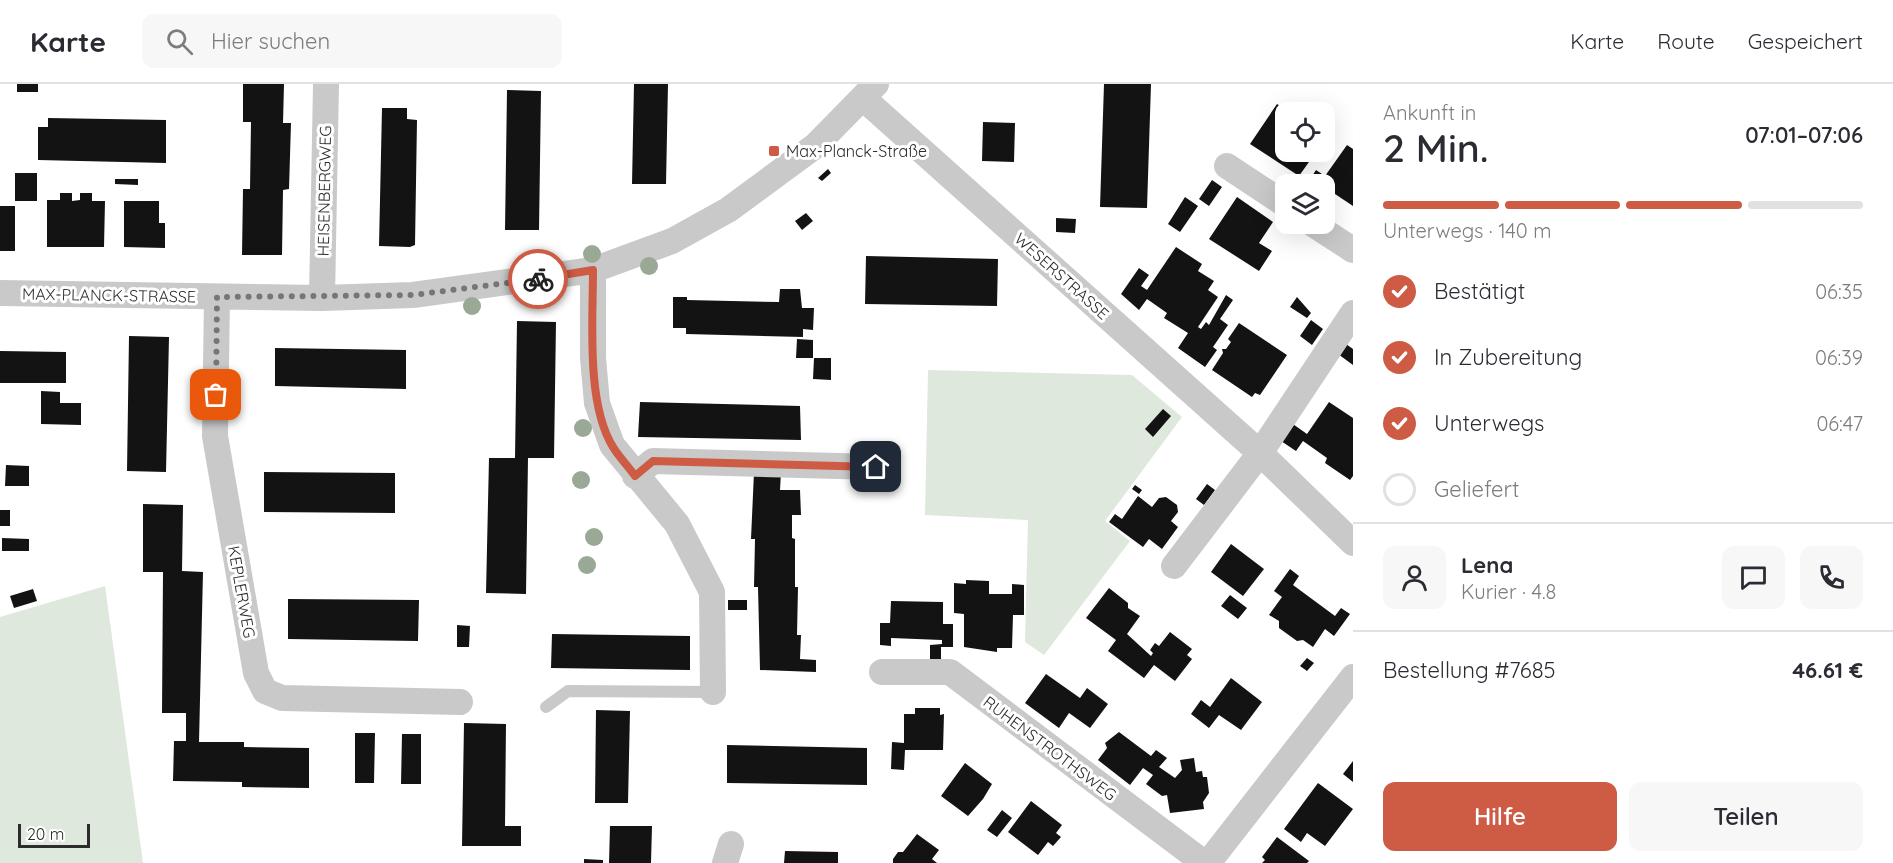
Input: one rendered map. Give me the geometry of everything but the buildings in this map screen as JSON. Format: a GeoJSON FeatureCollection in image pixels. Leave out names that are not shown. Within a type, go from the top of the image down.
{"type":"FeatureCollection","features":[{"type":"Feature","properties":{"kind":"street","name":"HEISENBERGWEG"},"geometry":{"type":"LineString","coordinates":[[322,298],[326,84]]}},
{"type":"Feature","properties":{"kind":"street","name":"MAX-PLANCK-STRASSE"},"geometry":{"type":"LineString","coordinates":[[0,293],[322,298],[424,294],[593,270],[672,241],[728,210],[816,146],[870,92]]}},
{"type":"Feature","properties":{"kind":"street","name":"WESERSTRASSE"},"geometry":{"type":"LineString","coordinates":[[870,92],[1260,453],[1353,543]]}},
{"type":"Feature","properties":{"kind":"street"},"geometry":{"type":"LineString","coordinates":[[1227,166],[1275,198]]}},
{"type":"Feature","properties":{"kind":"street"},"geometry":{"type":"LineString","coordinates":[[1328,234],[1353,250]]}},
{"type":"Feature","properties":{"kind":"street"},"geometry":{"type":"LineString","coordinates":[[593,270],[593,358],[597,402],[612,445],[635,476],[677,524],[712,592],[713,692]]}},
{"type":"Feature","properties":{"kind":"street","name":"KEPLERWEG"},"geometry":{"type":"LineString","coordinates":[[217,297],[215,436],[256,673],[265,691],[282,698],[460,702]]}},
{"type":"Feature","properties":{"kind":"street"},"geometry":{"type":"LineString","coordinates":[[1174,566],[1260,453],[1353,313]]}},
{"type":"Feature","properties":{"kind":"street"},"geometry":{"type":"LineString","coordinates":[[635,476],[653,461],[876,467]]}},
{"type":"Feature","properties":{"kind":"street","name":"RUHENSTROTHSWEG"},"geometry":{"type":"LineString","coordinates":[[882,672],[950,672],[1206,863],[1353,677]]}},
{"type":"Feature","properties":{"kind":"lane"},"geometry":{"type":"LineString","coordinates":[[546,707],[568,691],[713,692]]}},
{"type":"Feature","properties":{"kind":"shaded area"},"geometry":{"type":"Polygon","coordinates":[[[928,370],[1132,375],[1182,417],[1105,521],[1130,541],[1044,655],[1025,642],[1028,520],[925,515],[928,370]]]}},
{"type":"Feature","properties":{"kind":"shaded area"},"geometry":{"type":"Polygon","coordinates":[[[105,586],[143,863],[0,863],[0,617],[105,586]]]}},
{"type":"Feature","properties":{"kind":"way so far"},"geometry":{"type":"LineString","coordinates":[[216,395],[217,297],[322,298],[413,295],[538,279]]}},
{"type":"Feature","properties":{"kind":"place","name":"Max-Planck-Straße"},"geometry":{"type":"Point","coordinates":[774,151]}},
{"type":"Feature","properties":{"kind":"route"},"geometry":{"type":"LineString","coordinates":[[538,279],[593,270],[593,358],[597,402],[612,445],[635,476],[653,461],[876,467]]}}]}
